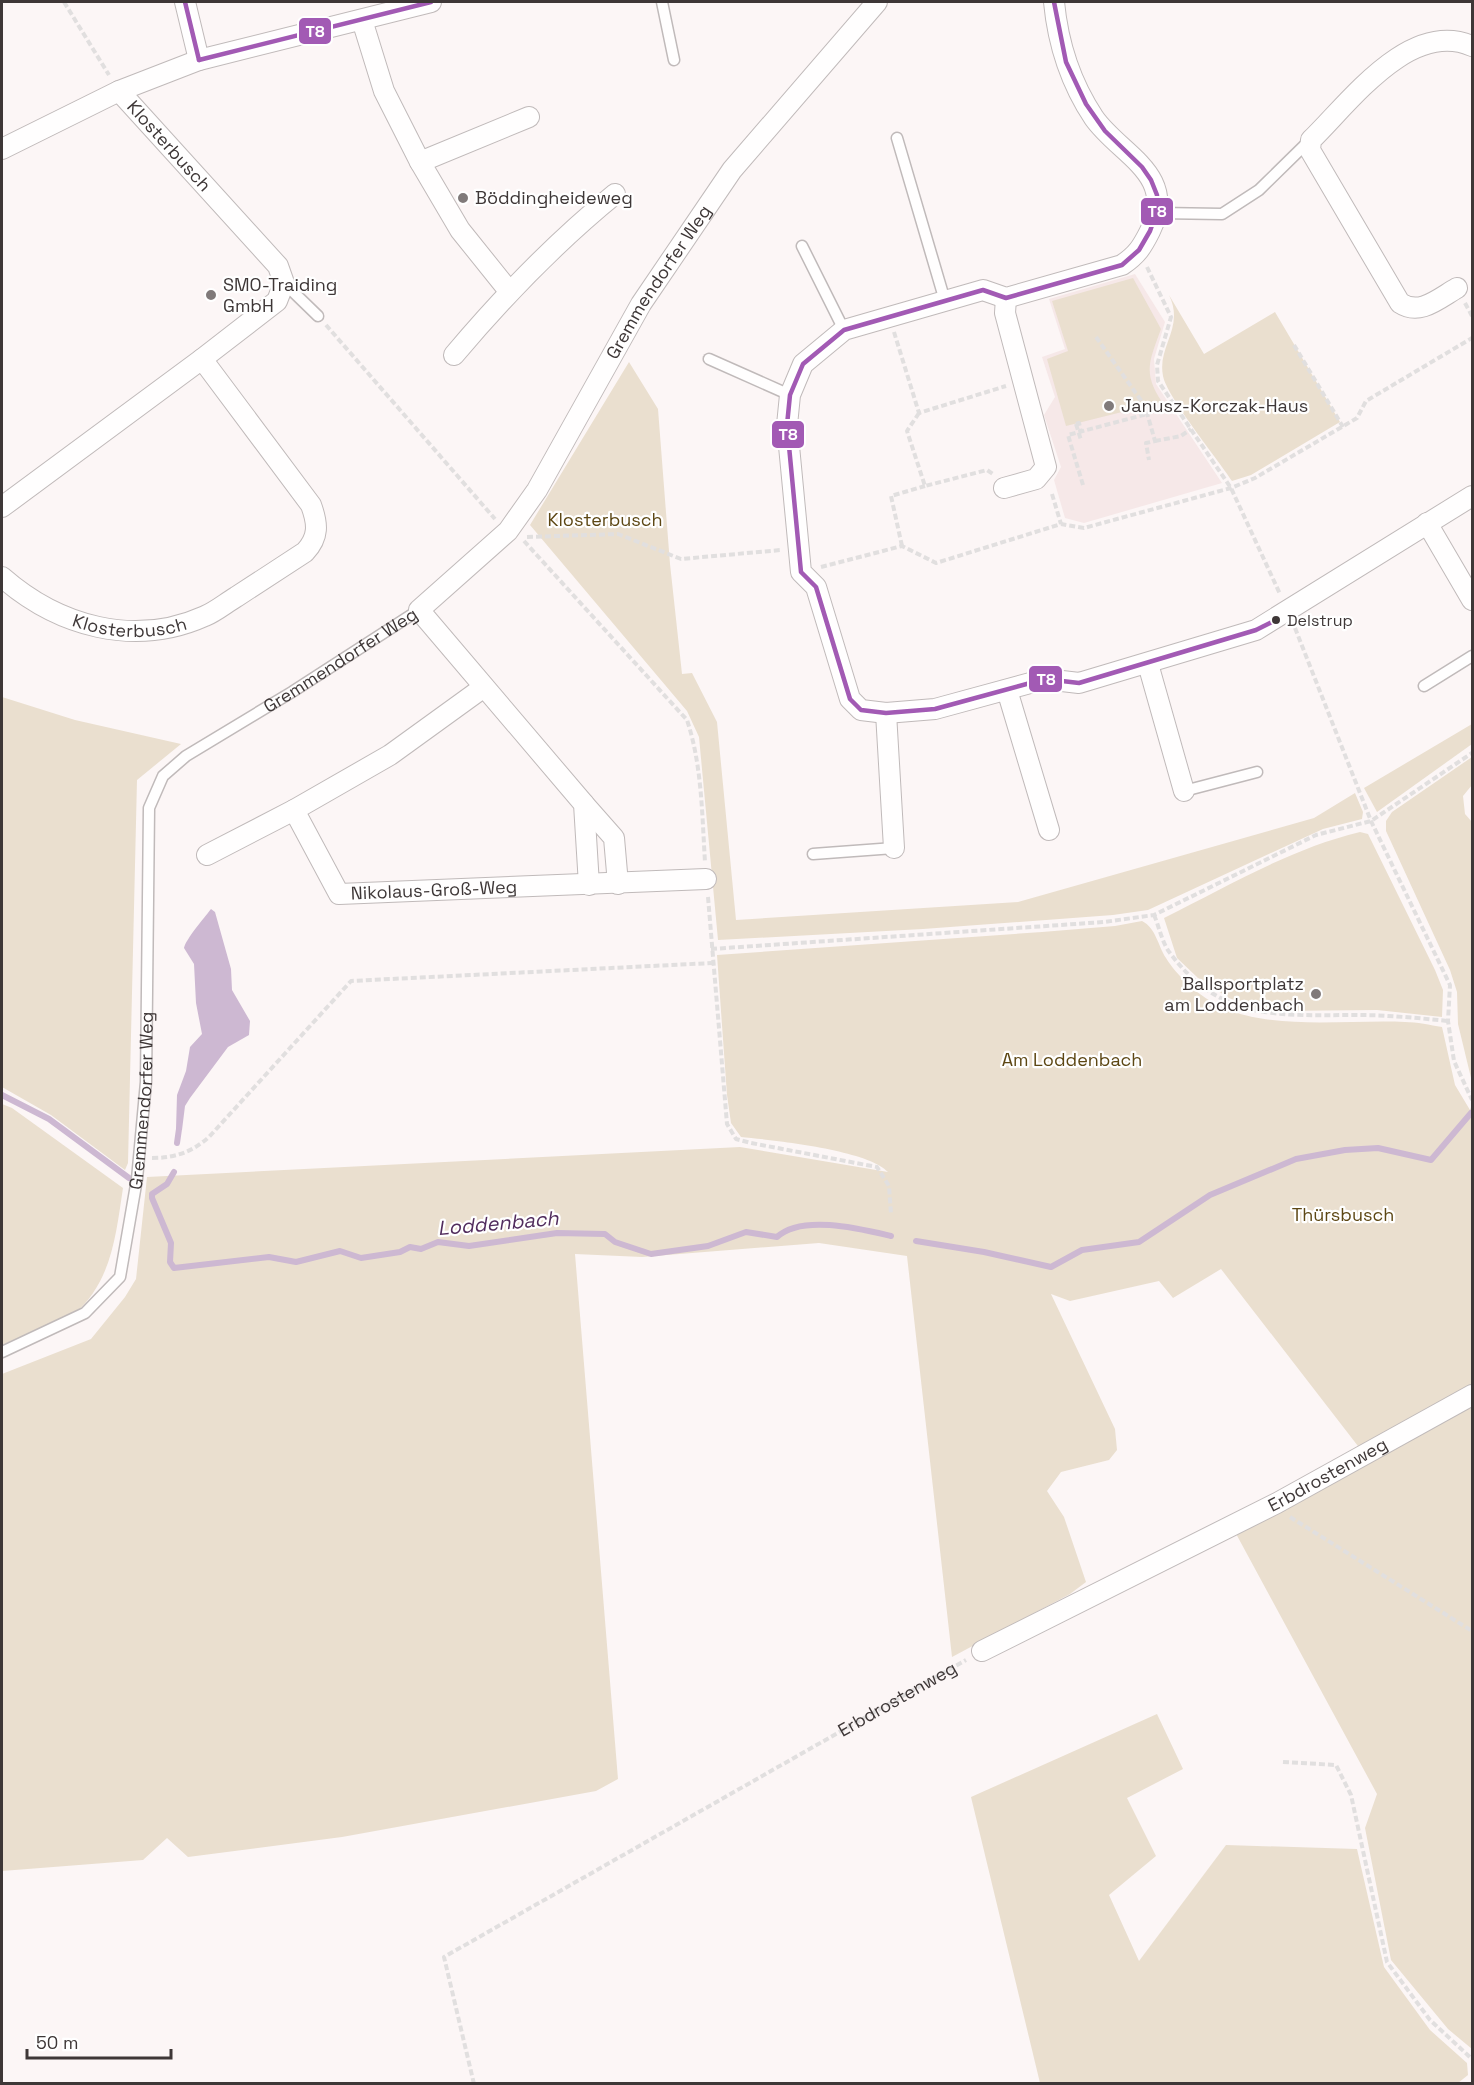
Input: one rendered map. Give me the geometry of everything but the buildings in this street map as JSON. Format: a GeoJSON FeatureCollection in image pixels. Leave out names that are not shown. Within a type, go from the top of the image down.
{"type":"FeatureCollection","features":[{"type":"Feature","properties":{"kind":"street"},"geometry":{"type":"LineString","coordinates":[[185,2],[199,60]]}},
{"type":"Feature","properties":{"kind":"street"},"geometry":{"type":"LineString","coordinates":[[2,149],[119,91],[199,60],[431,2]]}},
{"type":"Feature","properties":{"kind":"street","name":"Gremmendorfer Weg"},"geometry":{"type":"LineString","coordinates":[[419,610],[508,531],[537,489],[641,304],[732,170],[878,2]]}},
{"type":"Feature","properties":{"kind":"street"},"geometry":{"type":"LineString","coordinates":[[1054,2],[1057,29],[1071,78],[1095,120],[1146,170],[1156,192],[1159,213],[1139,254],[1122,265],[1006,298],[983,290],[844,330],[803,364],[790,395],[787,425],[801,572],[816,587],[850,699],[861,710],[886,713],[935,709],[1045,679],[1079,683],[1256,630],[1473,496]]}},
{"type":"Feature","properties":{"kind":"street"},"geometry":{"type":"LineString","coordinates":[[363,20],[384,91],[420,162],[460,230],[508,291]]}},
{"type":"Feature","properties":{"kind":"street"},"geometry":{"type":"LineString","coordinates":[[1456,288],[1420,309],[1409,309],[1400,303],[1310,150],[1311,140],[1394,58],[1421,44],[1443,41],[1473,45]]}},
{"type":"Feature","properties":{"kind":"street","name":"Klosterbusch"},"geometry":{"type":"LineString","coordinates":[[119,91],[278,266],[284,283]]}},
{"type":"Feature","properties":{"kind":"street"},"geometry":{"type":"LineString","coordinates":[[420,162],[529,117]]}},
{"type":"Feature","properties":{"kind":"street"},"geometry":{"type":"LineString","coordinates":[[454,355],[508,291],[579,223],[615,194]]}},
{"type":"Feature","properties":{"kind":"street"},"geometry":{"type":"LineString","coordinates":[[2,507],[277,301],[284,283]]}},
{"type":"Feature","properties":{"kind":"street"},"geometry":{"type":"LineString","coordinates":[[1004,488],[1036,479],[1046,467],[1005,314],[1006,298]]}},
{"type":"Feature","properties":{"kind":"street","name":"Klosterbusch"},"geometry":{"type":"LineString","coordinates":[[2,577],[18,592],[52,612],[80,624],[111,630],[156,632],[205,616],[314,544],[317,526],[311,505],[202,359]]}},
{"type":"Feature","properties":{"kind":"street"},"geometry":{"type":"LineString","coordinates":[[1427,523],[1473,600]]}},
{"type":"Feature","properties":{"kind":"street"},"geometry":{"type":"LineString","coordinates":[[419,610],[614,838],[618,884]]}},
{"type":"Feature","properties":{"kind":"street"},"geometry":{"type":"LineString","coordinates":[[1148,664],[1184,791]]}},
{"type":"Feature","properties":{"kind":"street"},"geometry":{"type":"LineString","coordinates":[[207,855],[294,810],[390,755],[484,687]]}},
{"type":"Feature","properties":{"kind":"street"},"geometry":{"type":"LineString","coordinates":[[1007,690],[1049,830]]}},
{"type":"Feature","properties":{"kind":"street"},"geometry":{"type":"LineString","coordinates":[[886,713],[894,848]]}},
{"type":"Feature","properties":{"kind":"street"},"geometry":{"type":"LineString","coordinates":[[584,804],[589,885]]}},
{"type":"Feature","properties":{"kind":"street","name":"Nikolaus-Groß-Weg"},"geometry":{"type":"LineString","coordinates":[[294,810],[339,894],[706,879]]}},
{"type":"Feature","properties":{"kind":"street","name":"Erbdrostenweg"},"geometry":{"type":"LineString","coordinates":[[982,1651],[1277,1503],[1473,1395]]}},
{"type":"Feature","properties":{"kind":"lane"},"geometry":{"type":"LineString","coordinates":[[662,2],[674,60]]}},
{"type":"Feature","properties":{"kind":"lane"},"geometry":{"type":"LineString","coordinates":[[897,138],[945,301]]}},
{"type":"Feature","properties":{"kind":"lane"},"geometry":{"type":"LineString","coordinates":[[1159,213],[1222,214],[1259,190],[1311,140]]}},
{"type":"Feature","properties":{"kind":"lane"},"geometry":{"type":"LineString","coordinates":[[802,246],[844,330]]}},
{"type":"Feature","properties":{"kind":"lane","name":"Klosterbusch"},"geometry":{"type":"LineString","coordinates":[[284,283],[318,316]]}},
{"type":"Feature","properties":{"kind":"lane"},"geometry":{"type":"LineString","coordinates":[[709,359],[790,395]]}},
{"type":"Feature","properties":{"kind":"lane","name":"Gremmendorfer Weg"},"geometry":{"type":"LineString","coordinates":[[2,1352],[85,1313],[120,1277],[138,1157],[146,1082],[149,808],[163,776],[186,756],[292,692],[419,610]]}},
{"type":"Feature","properties":{"kind":"lane"},"geometry":{"type":"LineString","coordinates":[[1424,687],[1473,656]]}},
{"type":"Feature","properties":{"kind":"lane"},"geometry":{"type":"LineString","coordinates":[[1184,791],[1257,772]]}},
{"type":"Feature","properties":{"kind":"lane"},"geometry":{"type":"LineString","coordinates":[[813,854],[894,848]]}},
{"type":"Feature","properties":{"kind":"path","name":"Klosterbusch"},"geometry":{"type":"LineString","coordinates":[[64,2],[119,91]]}},
{"type":"Feature","properties":{"kind":"path"},"geometry":{"type":"LineString","coordinates":[[1139,254],[1171,316],[1157,365],[1158,381],[1231,488],[1291,609],[1371,821],[1450,985],[1448,1021],[1454,1061],[1473,1100]]}},
{"type":"Feature","properties":{"kind":"path"},"geometry":{"type":"LineString","coordinates":[[318,316],[508,531]]}},
{"type":"Feature","properties":{"kind":"path"},"geometry":{"type":"LineString","coordinates":[[889,317],[919,413]]}},
{"type":"Feature","properties":{"kind":"path"},"geometry":{"type":"LineString","coordinates":[[1096,337],[1145,406],[1155,441]]}},
{"type":"Feature","properties":{"kind":"path"},"geometry":{"type":"LineString","coordinates":[[1294,345],[1343,427]]}},
{"type":"Feature","properties":{"kind":"path"},"geometry":{"type":"LineString","coordinates":[[925,486],[907,431],[919,413],[1024,381]]}},
{"type":"Feature","properties":{"kind":"path"},"geometry":{"type":"LineString","coordinates":[[1083,485],[1068,435],[1147,414]]}},
{"type":"Feature","properties":{"kind":"path"},"geometry":{"type":"LineString","coordinates":[[1081,432],[1079,423],[1076,424],[1081,440]]}},
{"type":"Feature","properties":{"kind":"path"},"geometry":{"type":"LineString","coordinates":[[1149,460],[1146,443],[1181,436],[1191,429]]}},
{"type":"Feature","properties":{"kind":"path"},"geometry":{"type":"LineString","coordinates":[[902,546],[891,496],[987,470],[1001,480],[1004,488]]}},
{"type":"Feature","properties":{"kind":"path"},"geometry":{"type":"LineString","coordinates":[[1052,494],[1061,524]]}},
{"type":"Feature","properties":{"kind":"path"},"geometry":{"type":"LineString","coordinates":[[711,949],[1104,922],[1154,915],[1316,835],[1371,821],[1473,753]]}},
{"type":"Feature","properties":{"kind":"path"},"geometry":{"type":"LineString","coordinates":[[1154,915],[1168,952],[1197,981],[1229,1003],[1250,1011],[1272,1015],[1376,1015],[1448,1021]]}},
{"type":"Feature","properties":{"kind":"path"},"geometry":{"type":"LineString","coordinates":[[138,1157],[166,1158],[198,1146],[351,981],[712,963]]}},
{"type":"Feature","properties":{"kind":"path"},"geometry":{"type":"LineString","coordinates":[[889,1186],[891,1214]]}},
{"type":"Feature","properties":{"kind":"path"},"geometry":{"type":"LineString","coordinates":[[1277,1503],[1289,1516],[1473,1631]]}},
{"type":"Feature","properties":{"kind":"path","name":"Erbdrostenweg"},"geometry":{"type":"LineString","coordinates":[[474,2084],[444,1957],[982,1651]]}},
{"type":"Feature","properties":{"kind":"path"},"geometry":{"type":"LineString","coordinates":[[1283,1762],[1336,1765],[1351,1796],[1387,1962],[1430,2020],[1473,2059]]}},
{"type":"Feature","properties":{"kind":"shaded area","name":"Janusz-Korczak-Haus"},"geometry":{"type":"Polygon","coordinates":[[[1135,274],[1165,322],[1154,359],[1156,384],[1222,483],[1084,523],[1065,518],[1054,480],[1061,467],[1044,415],[1055,397],[1042,357],[1065,349],[1049,299],[1135,274]]]}},
{"type":"Feature","properties":{"kind":"shaded area"},"geometry":{"type":"Polygon","coordinates":[[[211,909],[215,912],[231,969],[232,990],[250,1021],[249,1035],[228,1047],[190,1098],[185,1106],[182,1130],[176,1129],[177,1095],[186,1071],[190,1047],[202,1034],[196,1003],[194,964],[184,948],[211,909]]]}},
{"type":"Feature","properties":{"kind":"green space"},"geometry":{"type":"Polygon","coordinates":[[[1133,278],[1161,329],[1151,358],[1150,374],[1162,402],[1066,426],[1047,359],[1068,351],[1052,301],[1133,278]]]}},
{"type":"Feature","properties":{"kind":"green space"},"geometry":{"type":"Polygon","coordinates":[[[1169,295],[1204,354],[1275,312],[1340,422],[1251,475],[1232,481],[1166,386],[1162,365],[1174,317],[1169,295]]]}},
{"type":"Feature","properties":{"kind":"green space"},"geometry":{"type":"Polygon","coordinates":[[[629,362],[658,409],[670,564],[682,674],[692,673],[717,722],[736,920],[1018,902],[1314,818],[1355,793],[1363,812],[1362,819],[1323,829],[1148,910],[1113,915],[923,929],[718,940],[699,737],[687,711],[530,525],[629,362]]]}},
{"type":"Feature","properties":{"kind":"green space"},"geometry":{"type":"Polygon","coordinates":[[[2,697],[75,720],[181,744],[137,780],[128,1163],[125,1170],[51,1115],[2,1087],[2,697]]]}},
{"type":"Feature","properties":{"kind":"green space"},"geometry":{"type":"Polygon","coordinates":[[[1472,724],[1472,744],[1377,812],[1364,788],[1472,724]]]}},
{"type":"Feature","properties":{"kind":"green space"},"geometry":{"type":"Polygon","coordinates":[[[1472,757],[1472,785],[1463,796],[1465,814],[1472,822],[1472,1082],[1458,1024],[1457,992],[1450,970],[1386,831],[1386,821],[1392,812],[1472,757]]]}},
{"type":"Feature","properties":{"kind":"green space"},"geometry":{"type":"Polygon","coordinates":[[[1360,832],[1368,834],[1435,970],[1443,990],[1442,1017],[1377,1010],[1276,1011],[1250,1007],[1229,998],[1198,978],[1177,958],[1164,918],[1284,858],[1360,832]]]}},
{"type":"Feature","properties":{"kind":"green space"},"geometry":{"type":"Polygon","coordinates":[[[1142,921],[1151,928],[1163,953],[1176,972],[1188,984],[1202,996],[1236,1013],[1283,1021],[1410,1022],[1442,1027],[1455,1085],[1470,1110],[1472,1104],[1472,2049],[1448,2029],[1391,1960],[1365,1828],[1377,1794],[1234,1530],[1361,1450],[1221,1269],[1173,1298],[1159,1281],[1070,1301],[1051,1294],[1115,1429],[1117,1450],[1109,1460],[1061,1472],[1047,1491],[1064,1517],[1086,1582],[1070,1594],[952,1657],[907,1256],[819,1243],[642,1257],[575,1254],[618,1779],[596,1791],[342,1837],[188,1857],[167,1838],[143,1860],[2,1871],[2,1374],[91,1339],[125,1297],[136,1279],[147,1177],[740,1147],[888,1172],[878,1164],[842,1152],[741,1137],[731,1123],[727,1095],[717,955],[1042,932],[1115,926],[1142,921]]]}},
{"type":"Feature","properties":{"kind":"green space"},"geometry":{"type":"Polygon","coordinates":[[[2,1104],[12,1108],[123,1188],[110,1256],[97,1287],[87,1301],[68,1318],[2,1345],[2,1104]]]}},
{"type":"Feature","properties":{"kind":"green space"},"geometry":{"type":"Polygon","coordinates":[[[1157,1714],[1183,1769],[1127,1798],[1156,1856],[1109,1895],[1139,1961],[1226,1845],[1357,1849],[1384,1967],[1430,2030],[1467,2063],[1468,2075],[1458,2083],[1040,2083],[971,1797],[1157,1714]]]}},
{"type":"Feature","properties":{"kind":"waterway","name":"Loddenbach"},"geometry":{"type":"LineString","coordinates":[[2,1095],[49,1119],[129,1178]]}},
{"type":"Feature","properties":{"kind":"waterway","name":"Loddenbach"},"geometry":{"type":"LineString","coordinates":[[916,1241],[984,1252],[1051,1267],[1082,1250],[1139,1242],[1210,1195],[1296,1159],[1345,1150],[1378,1148],[1431,1160],[1471,1113]]}},
{"type":"Feature","properties":{"kind":"waterway"},"geometry":{"type":"LineString","coordinates":[[177,1143],[179,1129]]}},
{"type":"Feature","properties":{"kind":"waterway","name":"Loddenbach"},"geometry":{"type":"LineString","coordinates":[[174,1172],[167,1184],[152,1194],[171,1243],[170,1262],[174,1268],[269,1257],[296,1262],[340,1251],[361,1258],[400,1252],[410,1247],[421,1249],[438,1242],[469,1246],[557,1233],[605,1234],[615,1242],[651,1254],[708,1246],[746,1232],[777,1237],[801,1226],[832,1225],[891,1236]]}},
{"type":"Feature","properties":{"kind":"transit line","name":"T8"},"geometry":{"type":"LineString","coordinates":[[185,2],[199,60]]}},
{"type":"Feature","properties":{"kind":"transit line","name":"T8"},"geometry":{"type":"LineString","coordinates":[[199,60],[431,2]]}},
{"type":"Feature","properties":{"kind":"transit line","name":"T8"},"geometry":{"type":"LineString","coordinates":[[1054,2],[1066,62],[1086,104],[1105,131],[1142,167],[1151,180],[1157,195],[1157,211],[1150,231],[1139,250],[1122,265],[1006,298],[983,290],[844,330],[803,364],[790,395],[787,425],[801,572],[816,587],[850,699],[861,710],[886,713],[935,709],[1045,679],[1079,683],[1256,630],[1276,620]]}},
{"type":"Feature","properties":{"kind":"place","name":"Böddingheideweg"},"geometry":{"type":"Point","coordinates":[463,198]}},
{"type":"Feature","properties":{"kind":"place","name":"SMO-Traiding GmbH"},"geometry":{"type":"Point","coordinates":[211,295]}},
{"type":"Feature","properties":{"kind":"place","name":"Janusz-Korczak-Haus"},"geometry":{"type":"Point","coordinates":[1109,406]}},
{"type":"Feature","properties":{"kind":"place","name":"Delstrup"},"geometry":{"type":"Point","coordinates":[1276,620]}},
{"type":"Feature","properties":{"kind":"place","name":"Ballsportplatz am Loddenbach"},"geometry":{"type":"Point","coordinates":[1316,994]}},
{"type":"Feature","properties":{"kind":"park label","name":"Am Loddenbach"},"geometry":{"type":"Point","coordinates":[1072,1060]}},
{"type":"Feature","properties":{"kind":"park label","name":"Thürsbusch"},"geometry":{"type":"Point","coordinates":[1343,1215]}}]}
